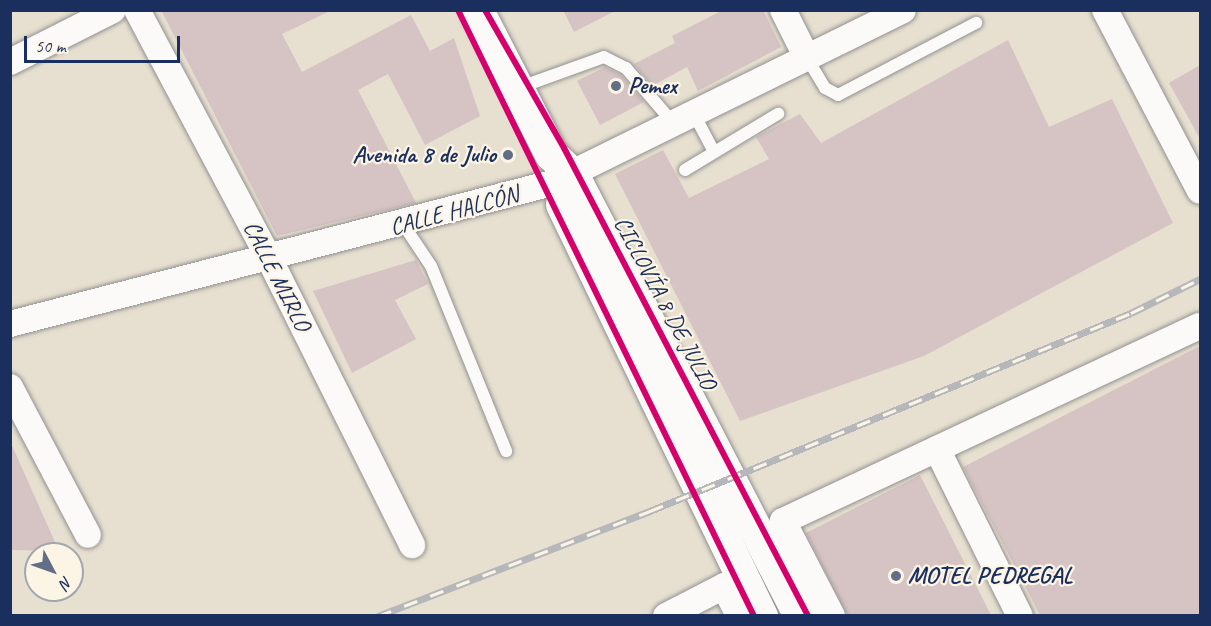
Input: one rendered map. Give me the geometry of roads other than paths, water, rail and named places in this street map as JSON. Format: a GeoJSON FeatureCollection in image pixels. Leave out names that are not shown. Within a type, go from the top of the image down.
{"type":"FeatureCollection","features":[{"type":"Feature","properties":{"kind":"main road"},"geometry":{"type":"LineString","coordinates":[[477,10],[558,171],[761,615]]}},
{"type":"Feature","properties":{"kind":"main road"},"geometry":{"type":"LineString","coordinates":[[558,171],[820,614]]}},
{"type":"Feature","properties":{"kind":"street"},"geometry":{"type":"LineString","coordinates":[[10,62],[113,10]]}},
{"type":"Feature","properties":{"kind":"street","name":"CALLE MIRLO"},"geometry":{"type":"LineString","coordinates":[[137,10],[269,258],[412,544]]}},
{"type":"Feature","properties":{"kind":"street"},"geometry":{"type":"LineString","coordinates":[[783,10],[807,58]]}},
{"type":"Feature","properties":{"kind":"street","name":"CALLE HALCÓN"},"geometry":{"type":"LineString","coordinates":[[10,324],[403,224],[558,171],[684,119],[903,10]]}},
{"type":"Feature","properties":{"kind":"street"},"geometry":{"type":"LineString","coordinates":[[1105,10],[1200,191]]}},
{"type":"Feature","properties":{"kind":"street"},"geometry":{"type":"LineString","coordinates":[[820,614],[783,521],[1200,326]]}},
{"type":"Feature","properties":{"kind":"street"},"geometry":{"type":"LineString","coordinates":[[10,387],[88,535]]}},
{"type":"Feature","properties":{"kind":"street"},"geometry":{"type":"LineString","coordinates":[[937,449],[1020,615]]}},
{"type":"Feature","properties":{"kind":"street"},"geometry":{"type":"LineString","coordinates":[[666,615],[723,586],[739,615]]}},
{"type":"Feature","properties":{"kind":"lane"},"geometry":{"type":"LineString","coordinates":[[807,58],[825,88],[838,95],[976,23]]}},
{"type":"Feature","properties":{"kind":"lane"},"geometry":{"type":"LineString","coordinates":[[517,88],[604,57],[626,68],[684,119],[714,152]]}},
{"type":"Feature","properties":{"kind":"lane"},"geometry":{"type":"LineString","coordinates":[[685,170],[778,114]]}},
{"type":"Feature","properties":{"kind":"lane"},"geometry":{"type":"LineString","coordinates":[[403,224],[431,266],[506,451]]}},
{"type":"Feature","properties":{"kind":"railway"},"geometry":{"type":"LineString","coordinates":[[378,616],[650,511],[1131,313],[1200,279]]}},
{"type":"Feature","properties":{"kind":"place","name":"Pemex"},"geometry":{"type":"Point","coordinates":[616,86]}},
{"type":"Feature","properties":{"kind":"place","name":"Avenida 8 de Julio"},"geometry":{"type":"Point","coordinates":[508,155]}},
{"type":"Feature","properties":{"kind":"place","name":"MOTEL PEDREGAL"},"geometry":{"type":"Point","coordinates":[896,576]}}]}
